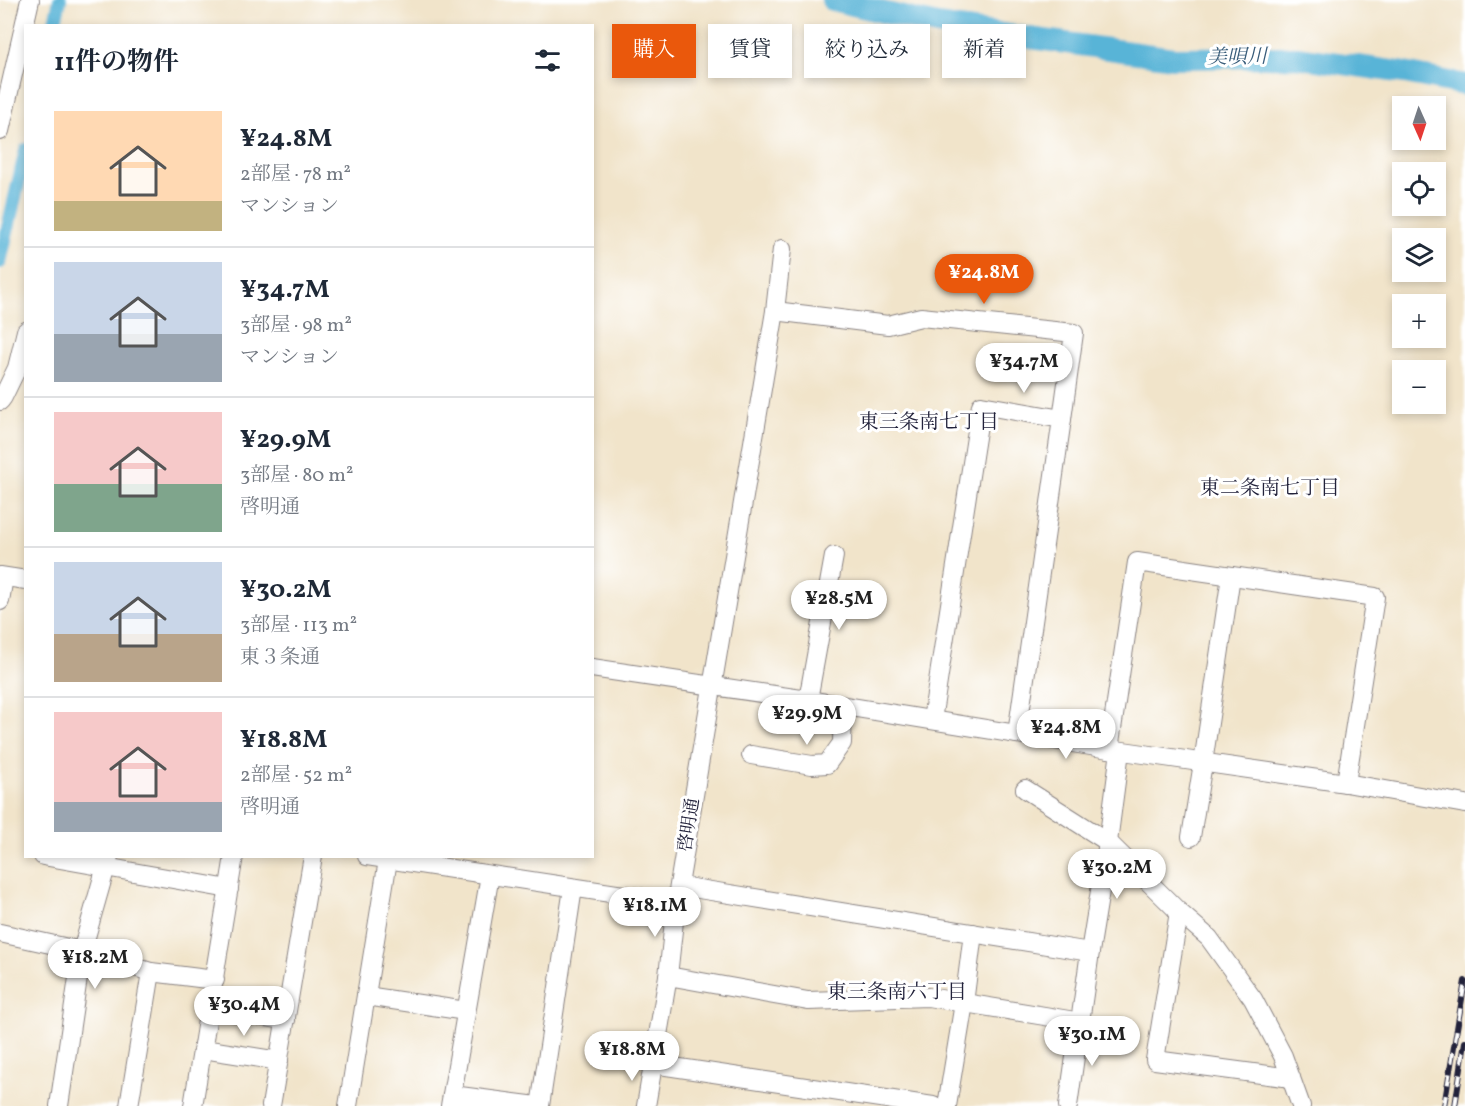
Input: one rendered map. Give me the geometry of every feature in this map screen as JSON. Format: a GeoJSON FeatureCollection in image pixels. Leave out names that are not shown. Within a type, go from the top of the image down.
{"type":"FeatureCollection","features":[{"type":"Feature","properties":{"kind":"street"},"geometry":{"type":"LineString","coordinates":[[25,24],[30,0]]}},
{"type":"Feature","properties":{"kind":"street"},"geometry":{"type":"LineString","coordinates":[[0,131],[24,26]]}},
{"type":"Feature","properties":{"kind":"street","name":"啓明通"},"geometry":{"type":"LineString","coordinates":[[646,1106],[668,976],[678,894],[775,311],[782,249]]}},
{"type":"Feature","properties":{"kind":"street"},"geometry":{"type":"LineString","coordinates":[[775,311],[888,325],[921,317],[1074,333],[1017,734]]}},
{"type":"Feature","properties":{"kind":"street"},"geometry":{"type":"LineString","coordinates":[[0,401],[17,368],[24,339]]}},
{"type":"Feature","properties":{"kind":"street"},"geometry":{"type":"LineString","coordinates":[[932,720],[981,405],[1062,419]]}},
{"type":"Feature","properties":{"kind":"street"},"geometry":{"type":"LineString","coordinates":[[807,700],[834,556]]}},
{"type":"Feature","properties":{"kind":"street"},"geometry":{"type":"LineString","coordinates":[[1068,1106],[1108,842],[1114,750],[1137,562],[1375,597],[1346,783]]}},
{"type":"Feature","properties":{"kind":"street"},"geometry":{"type":"LineString","coordinates":[[0,602],[2,576],[24,580]]}},
{"type":"Feature","properties":{"kind":"street"},"geometry":{"type":"LineString","coordinates":[[1191,837],[1231,576]]}},
{"type":"Feature","properties":{"kind":"street"},"geometry":{"type":"LineString","coordinates":[[594,668],[1114,750],[1346,783],[1465,804]]}},
{"type":"Feature","properties":{"kind":"street"},"geometry":{"type":"LineString","coordinates":[[752,755],[812,765],[827,764],[842,743],[843,706]]}},
{"type":"Feature","properties":{"kind":"street"},"geometry":{"type":"LineString","coordinates":[[1025,789],[1108,842],[1179,912],[1209,938],[1253,999],[1283,1056],[1301,1106]]}},
{"type":"Feature","properties":{"kind":"street"},"geometry":{"type":"LineString","coordinates":[[64,858],[106,862],[229,889]]}},
{"type":"Feature","properties":{"kind":"street"},"geometry":{"type":"LineString","coordinates":[[193,1106],[234,858]]}},
{"type":"Feature","properties":{"kind":"street"},"geometry":{"type":"LineString","coordinates":[[271,1106],[313,858]]}},
{"type":"Feature","properties":{"kind":"street"},"geometry":{"type":"LineString","coordinates":[[378,858],[573,888],[678,894],[973,933],[1090,952]]}},
{"type":"Feature","properties":{"kind":"street"},"geometry":{"type":"LineString","coordinates":[[348,1106],[388,860]]}},
{"type":"Feature","properties":{"kind":"street"},"geometry":{"type":"LineString","coordinates":[[59,1106],[82,951],[106,862]]}},
{"type":"Feature","properties":{"kind":"street"},"geometry":{"type":"LineString","coordinates":[[490,874],[451,1101],[538,1106],[573,888]]}},
{"type":"Feature","properties":{"kind":"street"},"geometry":{"type":"LineString","coordinates":[[1179,912],[1155,1060],[1291,1078]]}},
{"type":"Feature","properties":{"kind":"street"},"geometry":{"type":"LineString","coordinates":[[0,933],[82,951],[151,972],[215,980]]}},
{"type":"Feature","properties":{"kind":"street"},"geometry":{"type":"LineString","coordinates":[[947,1106],[973,933]]}},
{"type":"Feature","properties":{"kind":"street"},"geometry":{"type":"LineString","coordinates":[[129,1106],[151,972]]}},
{"type":"Feature","properties":{"kind":"street"},"geometry":{"type":"LineString","coordinates":[[668,976],[808,1001],[928,998],[1081,1022]]}},
{"type":"Feature","properties":{"kind":"street"},"geometry":{"type":"LineString","coordinates":[[366,996],[466,1011]]}},
{"type":"Feature","properties":{"kind":"street"},"geometry":{"type":"LineString","coordinates":[[210,1009],[285,1020]]}},
{"type":"Feature","properties":{"kind":"street"},"geometry":{"type":"LineString","coordinates":[[203,1049],[279,1061]]}},
{"type":"Feature","properties":{"kind":"street"},"geometry":{"type":"LineString","coordinates":[[652,1064],[933,1106]]}},
{"type":"Feature","properties":{"kind":"waterway"},"geometry":{"type":"LineString","coordinates":[[54,24],[60,0]]}},
{"type":"Feature","properties":{"kind":"waterway","name":"美唄川"},"geometry":{"type":"LineString","coordinates":[[832,0],[937,25],[1173,58],[1297,57],[1405,73],[1465,85]]}},
{"type":"Feature","properties":{"kind":"waterway"},"geometry":{"type":"LineString","coordinates":[[0,262],[24,159]]}},
{"type":"Feature","properties":{"kind":"railway"},"geometry":{"type":"LineString","coordinates":[[1444,1106],[1465,981]]}},
{"type":"Feature","properties":{"kind":"railway"},"geometry":{"type":"LineString","coordinates":[[1455,1106],[1465,1042]]}},
{"type":"Feature","properties":{"kind":"district","name":"東三条南七丁目"},"geometry":{"type":"Point","coordinates":[929,423]}},
{"type":"Feature","properties":{"kind":"district","name":"東二条南七丁目"},"geometry":{"type":"Point","coordinates":[1270,489]}},
{"type":"Feature","properties":{"kind":"district","name":"東三条南六丁目"},"geometry":{"type":"Point","coordinates":[897,993]}}]}
